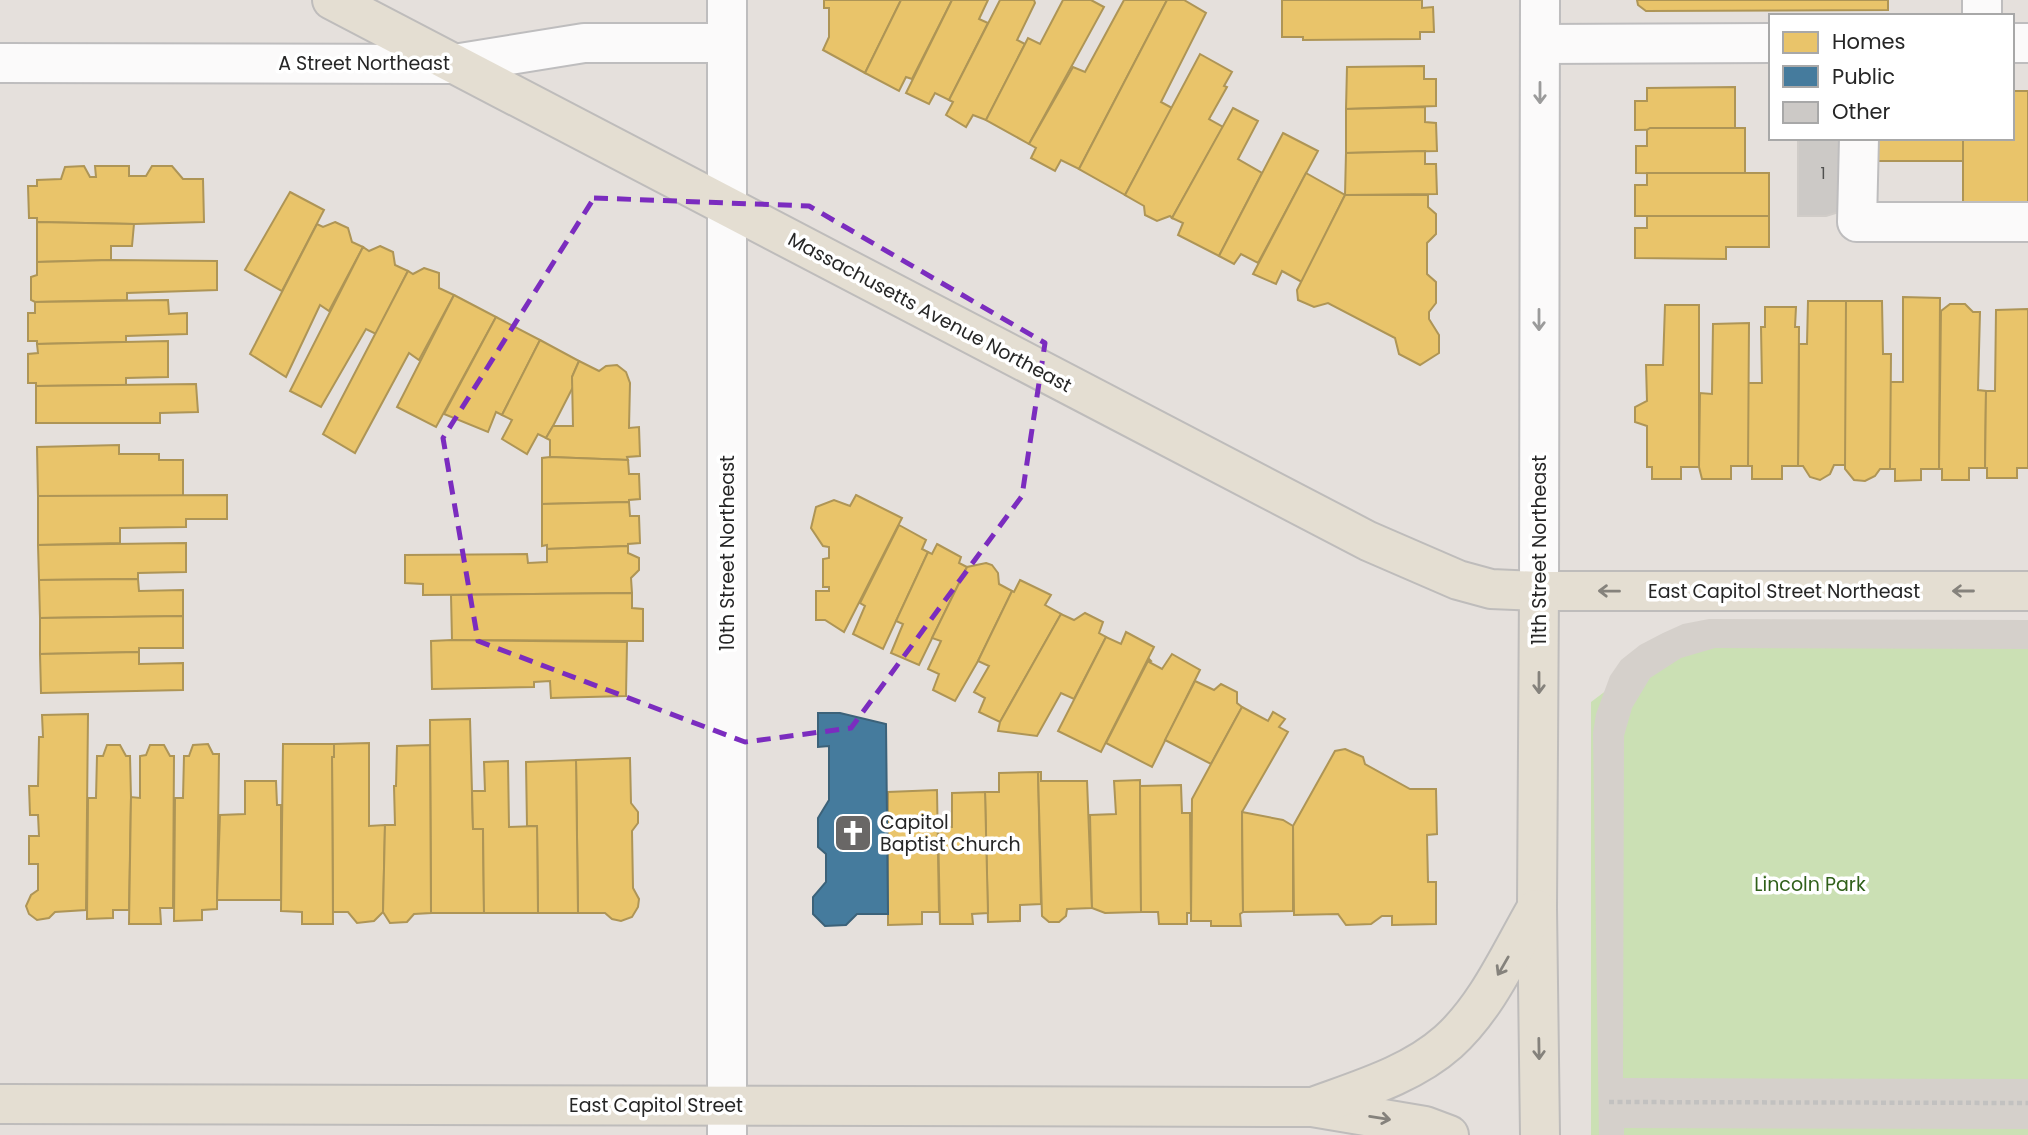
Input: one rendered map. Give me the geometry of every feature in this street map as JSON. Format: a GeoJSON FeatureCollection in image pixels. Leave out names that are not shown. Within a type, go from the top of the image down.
{"type":"FeatureCollection","features":[{"type":"Feature","properties":{"kind":"main road","name":"Massachusetts Avenue Northeast"},"geometry":{"type":"LineString","coordinates":[[332,0],[1368,541],[1466,583],[1491,589],[1539,590]]}},
{"type":"Feature","properties":{"kind":"main road","name":"East Capitol Street Northeast"},"geometry":{"type":"LineString","coordinates":[[1539,590],[2028,591]]}},
{"type":"Feature","properties":{"kind":"main road","name":"11th Street Northeast"},"geometry":{"type":"LineString","coordinates":[[1539,590],[1537,907],[1540,1118]]}},
{"type":"Feature","properties":{"kind":"main road"},"geometry":{"type":"LineString","coordinates":[[1312,1107],[1401,1072],[1448,1042],[1474,1015],[1537,907]]}},
{"type":"Feature","properties":{"kind":"main road","name":"East Capitol Street"},"geometry":{"type":"LineString","coordinates":[[0,1104],[727,1120],[1312,1107]]}},
{"type":"Feature","properties":{"kind":"main road"},"geometry":{"type":"LineString","coordinates":[[1312,1107],[1425,1126],[1449,1135]]}},
{"type":"Feature","properties":{"kind":"street","name":"10th Street Northeast"},"geometry":{"type":"LineString","coordinates":[[727,0],[727,1120]]}},
{"type":"Feature","properties":{"kind":"street","name":"11th Street Northeast"},"geometry":{"type":"LineString","coordinates":[[1539,590],[1540,0]]}},
{"type":"Feature","properties":{"kind":"street","name":"A Street Northeast"},"geometry":{"type":"LineString","coordinates":[[0,63],[454,64],[584,43],[726,43]]}},
{"type":"Feature","properties":{"kind":"street"},"geometry":{"type":"LineString","coordinates":[[1540,44],[1769,43]]}},
{"type":"Feature","properties":{"kind":"street"},"geometry":{"type":"LineString","coordinates":[[1859,140],[1857,222],[2028,222]]}},
{"type":"Feature","properties":{"kind":"path"},"geometry":{"type":"LineString","coordinates":[[1609,1102],[2028,1103]]}},
{"type":"Feature","properties":{"kind":"highlighted area"},"geometry":{"type":"Polygon","coordinates":[[[594,198],[809,206],[1045,343],[1022,496],[851,728],[745,742],[478,641],[443,438],[594,198]]]}},
{"type":"Feature","properties":{"kind":"green space","name":"Lincoln Park"},"geometry":{"type":"Polygon","coordinates":[[[1684,632],[2028,632],[2028,1135],[1591,1135],[1591,702],[1684,632]]]}},
{"type":"Feature","properties":{"kind":"shaded area"},"geometry":{"type":"Polygon","coordinates":[[[1709,619],[2028,620],[2028,649],[1715,648],[1681,658],[1650,678],[1632,708],[1624,736],[1623,1078],[2028,1079],[2028,1129],[1624,1128],[1624,1135],[1599,1135],[1593,733],[1596,714],[1610,676],[1621,660],[1640,645],[1663,633],[1683,624],[1709,619]]]}},
{"type":"Feature","properties":{"kind":"building: Homes"},"geometry":{"type":"Polygon","coordinates":[[[824,0],[901,0],[865,73],[823,50],[829,37],[829,8],[824,8],[824,0]]]}},
{"type":"Feature","properties":{"kind":"building: Homes"},"geometry":{"type":"Polygon","coordinates":[[[901,0],[952,0],[912,79],[906,77],[899,91],[865,73],[901,0]]]}},
{"type":"Feature","properties":{"kind":"building: Homes"},"geometry":{"type":"Polygon","coordinates":[[[952,0],[988,0],[979,19],[988,23],[949,100],[935,93],[929,104],[906,93],[952,0]]]}},
{"type":"Feature","properties":{"kind":"building: Homes"},"geometry":{"type":"Polygon","coordinates":[[[1000,0],[1034,0],[1017,40],[1025,44],[986,120],[973,115],[966,127],[946,115],[953,102],[949,100],[1000,0]]]}},
{"type":"Feature","properties":{"kind":"building: Homes"},"geometry":{"type":"Polygon","coordinates":[[[1063,0],[1091,0],[1104,7],[1029,144],[986,120],[1028,38],[1040,44],[1063,0]]]}},
{"type":"Feature","properties":{"kind":"building: Homes"},"geometry":{"type":"Polygon","coordinates":[[[1124,0],[1167,0],[1079,169],[1061,160],[1055,171],[1031,158],[1036,148],[1029,144],[1073,67],[1085,72],[1124,0]]]}},
{"type":"Feature","properties":{"kind":"building: Homes"},"geometry":{"type":"Polygon","coordinates":[[[1167,0],[1184,0],[1206,13],[1161,102],[1172,108],[1125,195],[1079,169],[1167,0]]]}},
{"type":"Feature","properties":{"kind":"building: Homes"},"geometry":{"type":"Polygon","coordinates":[[[1282,0],[1422,0],[1422,8],[1433,7],[1434,32],[1420,32],[1420,39],[1303,40],[1303,37],[1282,37],[1282,0]]]}},
{"type":"Feature","properties":{"kind":"building: Homes"},"geometry":{"type":"Polygon","coordinates":[[[1637,0],[1888,0],[1888,10],[1646,11],[1638,5],[1637,0]]]}},
{"type":"Feature","properties":{"kind":"building: Homes"},"geometry":{"type":"Polygon","coordinates":[[[1200,54],[1232,72],[1224,86],[1227,87],[1209,119],[1223,127],[1172,218],[1170,216],[1157,221],[1145,215],[1144,206],[1125,195],[1200,54]]]}},
{"type":"Feature","properties":{"kind":"building: Homes"},"geometry":{"type":"Polygon","coordinates":[[[1424,66],[1424,79],[1436,79],[1436,106],[1346,109],[1347,67],[1424,66]]]}},
{"type":"Feature","properties":{"kind":"building: Homes"},"geometry":{"type":"Polygon","coordinates":[[[1735,87],[1735,128],[1635,130],[1635,101],[1647,101],[1647,88],[1735,87]]]}},
{"type":"Feature","properties":{"kind":"building: Homes"},"geometry":{"type":"Polygon","coordinates":[[[2014,91],[2028,91],[2028,215],[1963,215],[1963,140],[2014,140],[2014,91]]]}},
{"type":"Feature","properties":{"kind":"building: Homes"},"geometry":{"type":"Polygon","coordinates":[[[1425,107],[1425,122],[1436,123],[1437,151],[1346,153],[1346,109],[1425,107]]]}},
{"type":"Feature","properties":{"kind":"building: Homes"},"geometry":{"type":"Polygon","coordinates":[[[1233,108],[1258,121],[1238,159],[1262,173],[1219,256],[1178,235],[1183,223],[1172,218],[1233,108]]]}},
{"type":"Feature","properties":{"kind":"building: Homes"},"geometry":{"type":"Polygon","coordinates":[[[1745,128],[1745,174],[1636,173],[1636,146],[1647,146],[1647,130],[1745,128]]]}},
{"type":"Feature","properties":{"kind":"building: Homes"},"geometry":{"type":"Polygon","coordinates":[[[1283,133],[1318,151],[1258,263],[1241,254],[1234,264],[1219,256],[1283,133]]]}},
{"type":"Feature","properties":{"kind":"building: Homes"},"geometry":{"type":"Polygon","coordinates":[[[1875,140],[1963,140],[1963,161],[1875,161],[1875,140]]]}},
{"type":"Feature","properties":{"kind":"building: Homes"},"geometry":{"type":"Polygon","coordinates":[[[1425,151],[1425,164],[1436,164],[1437,194],[1345,195],[1346,153],[1425,151]]]}},
{"type":"Feature","properties":{"kind":"building: Homes"},"geometry":{"type":"Polygon","coordinates":[[[84,166],[90,177],[96,177],[95,166],[129,166],[129,176],[146,176],[152,166],[172,166],[183,179],[203,179],[204,222],[37,222],[37,218],[29,218],[28,186],[37,186],[37,180],[61,179],[65,167],[84,166]]]}},
{"type":"Feature","properties":{"kind":"building: Homes"},"geometry":{"type":"Polygon","coordinates":[[[1306,173],[1345,195],[1302,282],[1282,271],[1276,284],[1253,274],[1306,173]]]}},
{"type":"Feature","properties":{"kind":"building: Homes"},"geometry":{"type":"Polygon","coordinates":[[[1647,173],[1769,173],[1769,216],[1635,216],[1635,185],[1647,185],[1647,173]]]}},
{"type":"Feature","properties":{"kind":"building: Homes"},"geometry":{"type":"Polygon","coordinates":[[[290,192],[324,210],[282,291],[245,270],[290,192]]]}},
{"type":"Feature","properties":{"kind":"building: Homes"},"geometry":{"type":"Polygon","coordinates":[[[1345,195],[1428,195],[1428,207],[1436,214],[1436,234],[1427,243],[1427,274],[1436,282],[1436,303],[1429,312],[1429,319],[1439,335],[1439,353],[1420,365],[1399,354],[1395,338],[1328,303],[1314,307],[1298,300],[1297,290],[1345,195]]]}},
{"type":"Feature","properties":{"kind":"building: Homes"},"geometry":{"type":"Polygon","coordinates":[[[1647,216],[1769,216],[1769,247],[1726,247],[1726,259],[1635,258],[1635,228],[1647,228],[1647,216]]]}},
{"type":"Feature","properties":{"kind":"building: Homes"},"geometry":{"type":"Polygon","coordinates":[[[37,222],[134,224],[132,246],[111,246],[111,260],[37,262],[37,222]]]}},
{"type":"Feature","properties":{"kind":"building: Homes"},"geometry":{"type":"Polygon","coordinates":[[[335,222],[348,228],[352,242],[363,247],[329,311],[320,305],[286,377],[250,354],[317,224],[323,227],[335,222]]]}},
{"type":"Feature","properties":{"kind":"building: Homes"},"geometry":{"type":"Polygon","coordinates":[[[380,246],[393,252],[395,265],[408,271],[376,334],[366,329],[321,407],[290,391],[363,247],[369,251],[380,246]]]}},
{"type":"Feature","properties":{"kind":"building: Homes"},"geometry":{"type":"Polygon","coordinates":[[[217,261],[217,290],[127,293],[127,300],[31,300],[31,277],[37,275],[37,262],[217,261]]]}},
{"type":"Feature","properties":{"kind":"building: Homes"},"geometry":{"type":"Polygon","coordinates":[[[424,268],[439,273],[439,288],[454,295],[419,360],[409,353],[355,453],[323,434],[408,271],[413,274],[424,268]]]}},
{"type":"Feature","properties":{"kind":"building: Homes"},"geometry":{"type":"Polygon","coordinates":[[[454,295],[496,317],[436,427],[397,407],[454,295]]]}},
{"type":"Feature","properties":{"kind":"building: Homes"},"geometry":{"type":"Polygon","coordinates":[[[1903,297],[1940,298],[1939,469],[1921,469],[1921,480],[1895,481],[1895,469],[1890,469],[1890,382],[1903,382],[1903,297]]]}},
{"type":"Feature","properties":{"kind":"building: Homes"},"geometry":{"type":"Polygon","coordinates":[[[168,300],[169,314],[187,313],[187,334],[126,336],[126,342],[37,344],[37,341],[28,341],[28,313],[35,313],[35,302],[168,300]]]}},
{"type":"Feature","properties":{"kind":"building: Homes"},"geometry":{"type":"Polygon","coordinates":[[[1808,301],[1846,301],[1846,465],[1834,465],[1830,474],[1820,480],[1810,477],[1803,466],[1798,466],[1799,344],[1807,344],[1808,301]]]}},
{"type":"Feature","properties":{"kind":"building: Homes"},"geometry":{"type":"Polygon","coordinates":[[[1846,301],[1882,301],[1883,354],[1891,354],[1890,469],[1880,469],[1875,476],[1865,481],[1854,480],[1845,469],[1846,301]]]}},
{"type":"Feature","properties":{"kind":"building: Homes"},"geometry":{"type":"Polygon","coordinates":[[[1950,304],[1965,304],[1973,312],[1980,312],[1978,390],[1986,391],[1985,468],[1969,468],[1969,480],[1942,480],[1942,469],[1939,469],[1941,311],[1950,304]]]}},
{"type":"Feature","properties":{"kind":"building: Homes"},"geometry":{"type":"Polygon","coordinates":[[[1665,305],[1699,305],[1699,467],[1681,467],[1681,479],[1652,479],[1652,467],[1647,467],[1647,426],[1635,422],[1635,407],[1647,401],[1646,365],[1663,365],[1665,305]]]}},
{"type":"Feature","properties":{"kind":"building: Homes"},"geometry":{"type":"Polygon","coordinates":[[[1765,307],[1796,307],[1795,327],[1799,327],[1798,466],[1782,466],[1782,479],[1752,479],[1752,466],[1748,466],[1748,383],[1762,383],[1761,327],[1765,327],[1765,307]]]}},
{"type":"Feature","properties":{"kind":"building: Homes"},"geometry":{"type":"Polygon","coordinates":[[[2028,309],[2028,468],[2017,468],[2017,478],[1987,478],[1986,391],[1995,391],[1996,310],[2028,309]]]}},
{"type":"Feature","properties":{"kind":"building: Homes"},"geometry":{"type":"Polygon","coordinates":[[[496,317],[540,340],[502,415],[496,412],[488,432],[444,414],[496,317]]]}},
{"type":"Feature","properties":{"kind":"building: Homes"},"geometry":{"type":"Polygon","coordinates":[[[1749,323],[1748,466],[1731,466],[1731,479],[1702,479],[1699,467],[1700,393],[1712,394],[1713,324],[1749,323]]]}},
{"type":"Feature","properties":{"kind":"building: Homes"},"geometry":{"type":"Polygon","coordinates":[[[540,340],[579,361],[572,377],[573,387],[553,426],[546,438],[538,434],[527,454],[502,439],[512,420],[502,415],[540,340]]]}},
{"type":"Feature","properties":{"kind":"building: Homes"},"geometry":{"type":"Polygon","coordinates":[[[168,341],[168,377],[126,378],[126,385],[36,386],[36,383],[28,383],[28,354],[38,353],[37,344],[168,341]]]}},
{"type":"Feature","properties":{"kind":"building: Homes"},"geometry":{"type":"Polygon","coordinates":[[[579,361],[599,371],[606,366],[617,365],[626,372],[630,383],[629,428],[639,427],[640,456],[627,457],[628,460],[550,457],[550,440],[546,438],[553,426],[573,426],[572,377],[579,361]]]}},
{"type":"Feature","properties":{"kind":"building: Homes"},"geometry":{"type":"Polygon","coordinates":[[[196,384],[198,412],[160,413],[160,423],[36,423],[36,386],[196,384]]]}},
{"type":"Feature","properties":{"kind":"building: Homes"},"geometry":{"type":"Polygon","coordinates":[[[119,445],[119,454],[159,454],[159,460],[183,460],[183,496],[38,496],[37,447],[119,445]]]}},
{"type":"Feature","properties":{"kind":"building: Homes"},"geometry":{"type":"Polygon","coordinates":[[[542,458],[628,460],[629,474],[639,474],[640,499],[629,502],[542,504],[542,458]]]}},
{"type":"Feature","properties":{"kind":"building: Homes"},"geometry":{"type":"Polygon","coordinates":[[[227,495],[227,519],[186,519],[186,527],[120,528],[120,543],[38,545],[38,496],[227,495]]]}},
{"type":"Feature","properties":{"kind":"building: Homes"},"geometry":{"type":"Polygon","coordinates":[[[856,495],[902,518],[844,632],[825,620],[816,620],[816,591],[829,591],[829,587],[823,587],[823,559],[829,558],[829,547],[823,546],[811,528],[816,507],[834,500],[850,506],[856,495]]]}},
{"type":"Feature","properties":{"kind":"building: Homes"},"geometry":{"type":"Polygon","coordinates":[[[629,502],[630,516],[639,516],[640,543],[628,546],[547,549],[547,545],[542,546],[542,504],[629,502]]]}},
{"type":"Feature","properties":{"kind":"building: Homes"},"geometry":{"type":"Polygon","coordinates":[[[899,525],[926,540],[922,549],[928,552],[883,649],[853,634],[865,606],[860,603],[899,525]]]}},
{"type":"Feature","properties":{"kind":"building: Homes"},"geometry":{"type":"Polygon","coordinates":[[[186,543],[186,572],[138,573],[138,579],[39,580],[38,545],[186,543]]]}},
{"type":"Feature","properties":{"kind":"building: Homes"},"geometry":{"type":"Polygon","coordinates":[[[937,544],[961,557],[959,563],[967,567],[919,665],[891,653],[903,624],[896,621],[928,552],[932,554],[937,544]]]}},
{"type":"Feature","properties":{"kind":"building: Homes"},"geometry":{"type":"Polygon","coordinates":[[[628,546],[628,553],[639,558],[639,570],[631,578],[632,593],[423,595],[423,584],[405,583],[405,555],[527,554],[528,563],[547,562],[547,549],[628,546]]]}},
{"type":"Feature","properties":{"kind":"building: Homes"},"geometry":{"type":"Polygon","coordinates":[[[986,563],[992,565],[998,573],[999,584],[1012,591],[955,701],[933,690],[939,674],[928,669],[941,641],[932,638],[967,567],[986,563]]]}},
{"type":"Feature","properties":{"kind":"building: Homes"},"geometry":{"type":"Polygon","coordinates":[[[138,579],[139,591],[183,590],[183,616],[40,618],[39,580],[138,579]]]}},
{"type":"Feature","properties":{"kind":"building: Homes"},"geometry":{"type":"Polygon","coordinates":[[[1020,580],[1051,595],[1045,605],[1061,614],[1000,722],[979,712],[985,698],[974,692],[989,666],[978,661],[1020,580]]]}},
{"type":"Feature","properties":{"kind":"building: Homes"},"geometry":{"type":"Polygon","coordinates":[[[632,593],[632,608],[643,609],[643,641],[452,640],[451,595],[632,593]]]}},
{"type":"Feature","properties":{"kind":"building: Homes"},"geometry":{"type":"Polygon","coordinates":[[[1085,613],[1103,622],[1099,633],[1106,637],[1074,699],[1061,693],[1037,736],[998,731],[1000,722],[1061,614],[1074,620],[1085,613]]]}},
{"type":"Feature","properties":{"kind":"building: Homes"},"geometry":{"type":"Polygon","coordinates":[[[183,616],[183,648],[139,648],[139,652],[40,654],[40,618],[183,616]]]}},
{"type":"Feature","properties":{"kind":"building: Homes"},"geometry":{"type":"Polygon","coordinates":[[[1126,632],[1154,647],[1101,752],[1058,731],[1106,637],[1121,644],[1126,632]]]}},
{"type":"Feature","properties":{"kind":"building: Homes"},"geometry":{"type":"Polygon","coordinates":[[[431,641],[627,642],[626,696],[551,698],[550,681],[534,682],[534,687],[432,689],[431,641]]]}},
{"type":"Feature","properties":{"kind":"building: Homes"},"geometry":{"type":"Polygon","coordinates":[[[139,652],[139,664],[183,663],[183,690],[41,693],[40,654],[139,652]]]}},
{"type":"Feature","properties":{"kind":"building: Homes"},"geometry":{"type":"Polygon","coordinates":[[[1172,654],[1200,670],[1152,767],[1106,743],[1149,659],[1149,662],[1162,669],[1172,654]]]}},
{"type":"Feature","properties":{"kind":"building: Homes"},"geometry":{"type":"Polygon","coordinates":[[[1195,681],[1214,690],[1221,684],[1237,692],[1237,703],[1242,707],[1211,764],[1165,740],[1195,681]]]}},
{"type":"Feature","properties":{"kind":"building: Homes"},"geometry":{"type":"Polygon","coordinates":[[[1242,707],[1268,721],[1273,712],[1285,719],[1279,727],[1288,732],[1242,812],[1241,926],[1211,926],[1211,921],[1191,921],[1192,799],[1242,707]]]}},
{"type":"Feature","properties":{"kind":"building: Homes"},"geometry":{"type":"Polygon","coordinates":[[[88,714],[86,910],[55,912],[49,918],[37,920],[29,914],[26,906],[31,895],[38,890],[38,864],[29,864],[29,836],[39,836],[38,815],[30,815],[29,786],[38,786],[39,737],[43,737],[42,715],[88,714]]]}},
{"type":"Feature","properties":{"kind":"building: Homes"},"geometry":{"type":"Polygon","coordinates":[[[470,719],[473,829],[483,829],[484,913],[431,913],[430,720],[470,719]]]}},
{"type":"Feature","properties":{"kind":"building: Homes"},"geometry":{"type":"Polygon","coordinates":[[[369,743],[369,826],[385,825],[383,912],[374,921],[357,923],[348,912],[333,912],[332,757],[334,744],[369,743]]]}},
{"type":"Feature","properties":{"kind":"building: Homes"},"geometry":{"type":"Polygon","coordinates":[[[208,744],[213,754],[219,754],[217,909],[202,910],[202,920],[174,921],[175,798],[183,798],[184,756],[189,756],[193,745],[208,744]]]}},
{"type":"Feature","properties":{"kind":"building: Homes"},"geometry":{"type":"Polygon","coordinates":[[[283,744],[334,744],[333,924],[302,924],[302,912],[281,911],[283,744]]]}},
{"type":"Feature","properties":{"kind":"building: Homes"},"geometry":{"type":"Polygon","coordinates":[[[107,745],[120,745],[126,756],[130,756],[129,910],[113,910],[113,918],[87,919],[88,798],[96,798],[97,756],[103,756],[107,745]]]}},
{"type":"Feature","properties":{"kind":"building: Homes"},"geometry":{"type":"Polygon","coordinates":[[[150,745],[164,745],[170,756],[174,756],[173,908],[160,908],[161,924],[129,924],[131,797],[140,798],[140,756],[146,755],[150,745]]]}},
{"type":"Feature","properties":{"kind":"building: Homes"},"geometry":{"type":"Polygon","coordinates":[[[430,745],[431,913],[414,914],[407,922],[390,923],[383,912],[385,825],[395,825],[397,746],[430,745]]]}},
{"type":"Feature","properties":{"kind":"building: Homes"},"geometry":{"type":"Polygon","coordinates":[[[1345,749],[1363,757],[1365,764],[1410,789],[1436,789],[1437,834],[1427,835],[1428,882],[1436,882],[1436,924],[1392,925],[1392,916],[1382,916],[1371,924],[1346,925],[1338,914],[1294,915],[1293,826],[1335,751],[1345,749]]]}},
{"type":"Feature","properties":{"kind":"building: Homes"},"geometry":{"type":"Polygon","coordinates":[[[630,758],[631,803],[638,812],[638,823],[632,831],[633,888],[639,899],[638,907],[632,917],[621,921],[612,919],[605,913],[578,913],[576,760],[630,758]]]}},
{"type":"Feature","properties":{"kind":"building: Homes"},"geometry":{"type":"Polygon","coordinates":[[[576,760],[578,913],[538,913],[537,826],[527,826],[526,762],[576,760]]]}},
{"type":"Feature","properties":{"kind":"building: Homes"},"geometry":{"type":"Polygon","coordinates":[[[508,761],[509,827],[537,826],[538,913],[484,913],[483,829],[473,829],[472,791],[485,791],[484,762],[508,761]]]}},
{"type":"Feature","properties":{"kind":"building: Homes"},"geometry":{"type":"Polygon","coordinates":[[[1038,772],[1041,904],[1020,905],[1020,921],[988,922],[985,792],[999,792],[999,773],[1038,772]]]}},
{"type":"Feature","properties":{"kind":"building: Homes"},"geometry":{"type":"Polygon","coordinates":[[[1038,772],[1041,772],[1041,781],[1087,781],[1092,908],[1067,909],[1066,916],[1059,922],[1049,922],[1042,916],[1038,772]]]}},
{"type":"Feature","properties":{"kind":"building: Homes"},"geometry":{"type":"Polygon","coordinates":[[[1140,780],[1141,912],[1105,913],[1092,908],[1090,815],[1116,814],[1114,781],[1140,780]]]}},
{"type":"Feature","properties":{"kind":"building: Homes"},"geometry":{"type":"Polygon","coordinates":[[[245,781],[276,781],[277,805],[281,805],[281,900],[217,900],[220,815],[245,814],[245,781]]]}},
{"type":"Feature","properties":{"kind":"building: Homes"},"geometry":{"type":"Polygon","coordinates":[[[1181,785],[1182,813],[1190,813],[1191,913],[1187,913],[1187,924],[1159,924],[1158,912],[1141,912],[1140,786],[1181,785]]]}},
{"type":"Feature","properties":{"kind":"building: Homes"},"geometry":{"type":"Polygon","coordinates":[[[937,790],[939,912],[922,912],[922,924],[888,925],[888,792],[937,790]]]}},
{"type":"Feature","properties":{"kind":"building: Homes"},"geometry":{"type":"Polygon","coordinates":[[[985,792],[988,913],[972,914],[973,924],[940,924],[938,827],[952,827],[952,793],[985,792]]]}},
{"type":"Feature","properties":{"kind":"building: Homes"},"geometry":{"type":"Polygon","coordinates":[[[1242,812],[1283,820],[1293,826],[1293,911],[1243,912],[1242,812]]]}},
{"type":"Feature","properties":{"kind":"building: Public","name":"Capitol Baptist Church"},"geometry":{"type":"Polygon","coordinates":[[[818,713],[840,713],[886,724],[888,914],[857,914],[846,925],[825,926],[813,914],[813,897],[826,882],[826,854],[818,847],[818,818],[829,800],[829,746],[818,747],[818,713]]]}},
{"type":"Feature","properties":{"kind":"building: Other"},"geometry":{"type":"Polygon","coordinates":[[[1798,140],[1849,140],[1849,209],[1826,216],[1798,216],[1798,140]]]}},
{"type":"Feature","properties":{"kind":"place","name":"Capitol Baptist Church"},"geometry":{"type":"Point","coordinates":[853,833]}}]}
